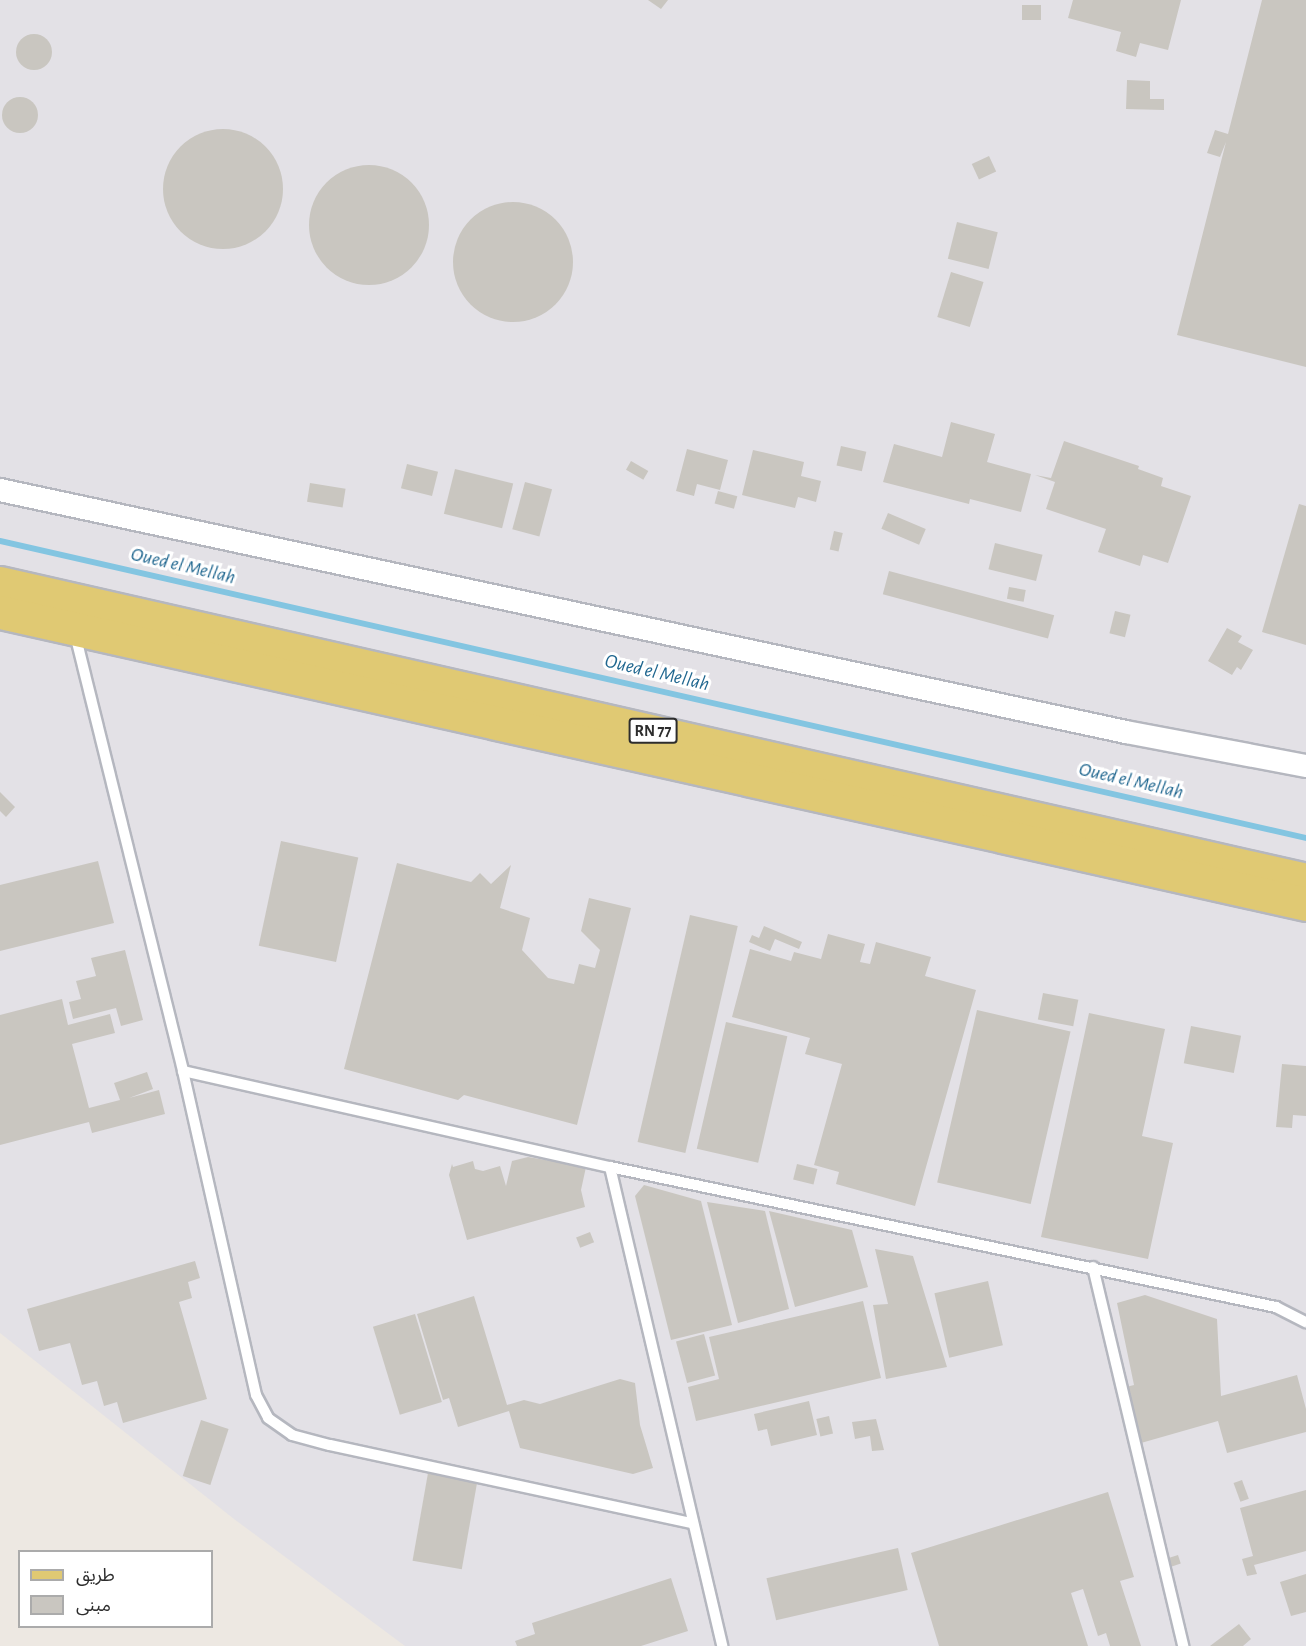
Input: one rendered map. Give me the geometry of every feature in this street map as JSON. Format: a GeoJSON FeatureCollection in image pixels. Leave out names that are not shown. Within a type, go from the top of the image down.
{"type":"FeatureCollection","features":[{"type":"Feature","properties":{"kind":"main road","name":"RN 77"},"geometry":{"type":"LineString","coordinates":[[0,583],[72,614],[1306,904]]}},
{"type":"Feature","properties":{"kind":"main road","name":"RN 77"},"geometry":{"type":"LineString","coordinates":[[0,612],[72,614],[1306,880]]}},
{"type":"Feature","properties":{"kind":"street"},"geometry":{"type":"LineString","coordinates":[[0,490],[1126,732],[1306,766]]}},
{"type":"Feature","properties":{"kind":"lane"},"geometry":{"type":"LineString","coordinates":[[72,614],[183,1071],[256,1395],[268,1418],[292,1435],[330,1445],[692,1523]]}},
{"type":"Feature","properties":{"kind":"lane"},"geometry":{"type":"LineString","coordinates":[[183,1071],[610,1167],[1093,1266],[1275,1307],[1306,1322]]}},
{"type":"Feature","properties":{"kind":"lane"},"geometry":{"type":"LineString","coordinates":[[610,1167],[722,1646]]}},
{"type":"Feature","properties":{"kind":"lane"},"geometry":{"type":"LineString","coordinates":[[1093,1266],[1183,1646]]}},
{"type":"Feature","properties":{"kind":"shaded area"},"geometry":{"type":"Polygon","coordinates":[[[0,0],[1306,0],[1306,1646],[405,1646],[234,1519],[0,1333],[0,0]]]}},
{"type":"Feature","properties":{"kind":"building"},"geometry":{"type":"Polygon","coordinates":[[[648,0],[668,0],[661,9],[648,0]]]}},
{"type":"Feature","properties":{"kind":"building"},"geometry":{"type":"Polygon","coordinates":[[[1073,0],[1181,0],[1168,50],[1140,43],[1136,57],[1116,51],[1121,32],[1068,18],[1073,0]]]}},
{"type":"Feature","properties":{"kind":"building"},"geometry":{"type":"Polygon","coordinates":[[[1262,0],[1306,0],[1306,367],[1177,335],[1226,142],[1220,157],[1207,153],[1215,130],[1228,134],[1262,0]]]}},
{"type":"Feature","properties":{"kind":"building"},"geometry":{"type":"Polygon","coordinates":[[[1022,5],[1041,5],[1041,20],[1022,20],[1022,5]]]}},
{"type":"Feature","properties":{"kind":"building"},"geometry":{"type":"Polygon","coordinates":[[[34,34],[47,39],[52,52],[47,65],[34,70],[21,65],[16,52],[21,39],[34,34]]]}},
{"type":"Feature","properties":{"kind":"building"},"geometry":{"type":"Polygon","coordinates":[[[1127,80],[1150,81],[1150,99],[1164,99],[1164,110],[1126,109],[1127,80]]]}},
{"type":"Feature","properties":{"kind":"building"},"geometry":{"type":"Polygon","coordinates":[[[20,97],[33,102],[38,115],[33,128],[20,133],[7,128],[2,115],[7,102],[20,97]]]}},
{"type":"Feature","properties":{"kind":"building"},"geometry":{"type":"Polygon","coordinates":[[[223,129],[246,134],[265,147],[278,166],[283,189],[278,212],[265,231],[246,244],[223,249],[200,244],[181,231],[168,212],[163,189],[168,166],[181,147],[200,134],[223,129]]]}},
{"type":"Feature","properties":{"kind":"building"},"geometry":{"type":"Polygon","coordinates":[[[989,156],[996,171],[979,179],[972,164],[989,156]]]}},
{"type":"Feature","properties":{"kind":"building"},"geometry":{"type":"Polygon","coordinates":[[[369,165],[392,170],[411,183],[424,202],[429,225],[424,248],[411,267],[392,280],[369,285],[346,280],[327,267],[314,248],[309,225],[314,202],[327,183],[346,170],[369,165]]]}},
{"type":"Feature","properties":{"kind":"building"},"geometry":{"type":"Polygon","coordinates":[[[513,202],[536,207],[555,220],[568,239],[573,262],[568,285],[555,304],[536,317],[513,322],[490,317],[471,304],[458,285],[453,262],[458,239],[471,220],[490,207],[513,202]]]}},
{"type":"Feature","properties":{"kind":"building"},"geometry":{"type":"Polygon","coordinates":[[[957,222],[998,232],[989,269],[948,259],[957,222]]]}},
{"type":"Feature","properties":{"kind":"building"},"geometry":{"type":"Polygon","coordinates":[[[951,272],[984,282],[970,327],[937,317],[951,272]]]}},
{"type":"Feature","properties":{"kind":"building"},"geometry":{"type":"Polygon","coordinates":[[[951,422],[995,434],[987,462],[1031,474],[1021,512],[970,499],[969,504],[883,482],[894,444],[942,457],[951,422]]]}},
{"type":"Feature","properties":{"kind":"building"},"geometry":{"type":"Polygon","coordinates":[[[1064,441],[1139,466],[1138,469],[1163,478],[1161,486],[1191,496],[1168,563],[1143,555],[1140,566],[1098,552],[1106,529],[1046,509],[1055,482],[1035,475],[1051,478],[1064,441]]]}},
{"type":"Feature","properties":{"kind":"building"},"geometry":{"type":"Polygon","coordinates":[[[841,446],[866,452],[862,471],[837,465],[841,446]]]}},
{"type":"Feature","properties":{"kind":"building"},"geometry":{"type":"Polygon","coordinates":[[[687,449],[728,460],[720,490],[697,484],[694,496],[676,491],[687,449]]]}},
{"type":"Feature","properties":{"kind":"building"},"geometry":{"type":"Polygon","coordinates":[[[753,450],[804,462],[801,476],[821,481],[816,502],[798,497],[795,508],[742,495],[753,450]]]}},
{"type":"Feature","properties":{"kind":"building"},"geometry":{"type":"Polygon","coordinates":[[[631,461],[648,471],[643,480],[626,470],[631,461]]]}},
{"type":"Feature","properties":{"kind":"building"},"geometry":{"type":"Polygon","coordinates":[[[407,464],[438,472],[432,496],[401,488],[407,464]]]}},
{"type":"Feature","properties":{"kind":"building"},"geometry":{"type":"Polygon","coordinates":[[[455,469],[513,484],[502,528],[444,514],[455,469]]]}},
{"type":"Feature","properties":{"kind":"building"},"geometry":{"type":"Polygon","coordinates":[[[525,482],[552,489],[539,537],[512,529],[525,482]]]}},
{"type":"Feature","properties":{"kind":"building"},"geometry":{"type":"Polygon","coordinates":[[[310,483],[346,489],[343,507],[307,502],[310,483]]]}},
{"type":"Feature","properties":{"kind":"building"},"geometry":{"type":"Polygon","coordinates":[[[718,491],[737,496],[734,509],[715,504],[718,491]]]}},
{"type":"Feature","properties":{"kind":"building"},"geometry":{"type":"Polygon","coordinates":[[[1299,504],[1306,506],[1306,645],[1262,632],[1299,504]]]}},
{"type":"Feature","properties":{"kind":"building"},"geometry":{"type":"Polygon","coordinates":[[[888,513],[926,529],[919,545],[881,529],[888,513]]]}},
{"type":"Feature","properties":{"kind":"building"},"geometry":{"type":"Polygon","coordinates":[[[834,531],[843,533],[838,552],[830,550],[834,531]]]}},
{"type":"Feature","properties":{"kind":"building"},"geometry":{"type":"Polygon","coordinates":[[[995,543],[1043,555],[1036,581],[988,569],[995,543]]]}},
{"type":"Feature","properties":{"kind":"building"},"geometry":{"type":"Polygon","coordinates":[[[889,571],[1054,615],[1048,638],[883,594],[889,571]]]}},
{"type":"Feature","properties":{"kind":"building"},"geometry":{"type":"Polygon","coordinates":[[[1009,587],[1026,590],[1024,602],[1007,599],[1009,587]]]}},
{"type":"Feature","properties":{"kind":"building"},"geometry":{"type":"Polygon","coordinates":[[[1115,611],[1131,615],[1125,637],[1109,633],[1115,611]]]}},
{"type":"Feature","properties":{"kind":"building"},"geometry":{"type":"Polygon","coordinates":[[[1227,628],[1242,636],[1238,642],[1253,650],[1241,670],[1237,667],[1232,675],[1208,661],[1227,628]]]}},
{"type":"Feature","properties":{"kind":"building"},"geometry":{"type":"Polygon","coordinates":[[[0,792],[15,807],[6,817],[0,811],[0,792]]]}},
{"type":"Feature","properties":{"kind":"building"},"geometry":{"type":"Polygon","coordinates":[[[281,841],[358,857],[336,962],[259,946],[281,841]]]}},
{"type":"Feature","properties":{"kind":"building"},"geometry":{"type":"Polygon","coordinates":[[[98,861],[114,923],[0,951],[0,885],[98,861]]]}},
{"type":"Feature","properties":{"kind":"building"},"geometry":{"type":"Polygon","coordinates":[[[397,863],[471,882],[480,873],[491,884],[511,865],[500,908],[530,918],[522,950],[548,978],[574,984],[579,964],[595,968],[600,950],[581,931],[589,898],[631,908],[577,1125],[464,1095],[458,1100],[344,1069],[397,863]]]}},
{"type":"Feature","properties":{"kind":"building"},"geometry":{"type":"Polygon","coordinates":[[[690,915],[738,926],[685,1153],[638,1142],[690,915]]]}},
{"type":"Feature","properties":{"kind":"building"},"geometry":{"type":"Polygon","coordinates":[[[764,926],[802,942],[799,949],[775,939],[770,951],[749,942],[752,935],[759,938],[764,926]]]}},
{"type":"Feature","properties":{"kind":"building"},"geometry":{"type":"Polygon","coordinates":[[[828,934],[865,944],[860,962],[870,964],[876,942],[931,957],[925,976],[976,990],[915,1206],[836,1184],[839,1172],[814,1165],[842,1064],[805,1054],[810,1038],[732,1017],[750,949],[791,961],[794,952],[821,959],[828,934]]]}},
{"type":"Feature","properties":{"kind":"building"},"geometry":{"type":"Polygon","coordinates":[[[125,950],[143,1020],[121,1026],[116,1008],[73,1019],[69,1002],[81,999],[76,981],[96,976],[91,958],[125,950]]]}},
{"type":"Feature","properties":{"kind":"building"},"geometry":{"type":"Polygon","coordinates":[[[1043,993],[1078,1000],[1073,1026],[1038,1020],[1043,993]]]}},
{"type":"Feature","properties":{"kind":"building"},"geometry":{"type":"Polygon","coordinates":[[[62,999],[68,1025],[110,1014],[115,1033],[72,1044],[89,1108],[120,1100],[114,1083],[147,1072],[153,1089],[129,1098],[159,1090],[165,1114],[92,1133],[89,1122],[0,1145],[0,1015],[62,999]]]}},
{"type":"Feature","properties":{"kind":"building"},"geometry":{"type":"Polygon","coordinates":[[[977,1010],[1071,1032],[1031,1204],[937,1182],[977,1010]]]}},
{"type":"Feature","properties":{"kind":"building"},"geometry":{"type":"Polygon","coordinates":[[[1089,1013],[1165,1029],[1142,1136],[1173,1143],[1148,1259],[1041,1237],[1089,1013]]]}},
{"type":"Feature","properties":{"kind":"building"},"geometry":{"type":"Polygon","coordinates":[[[726,1022],[787,1036],[758,1163],[697,1149],[726,1022]]]}},
{"type":"Feature","properties":{"kind":"building"},"geometry":{"type":"Polygon","coordinates":[[[1191,1026],[1241,1036],[1234,1073],[1184,1063],[1191,1026]]]}},
{"type":"Feature","properties":{"kind":"building"},"geometry":{"type":"Polygon","coordinates":[[[1282,1064],[1306,1066],[1306,1116],[1293,1115],[1292,1128],[1276,1127],[1282,1064]]]}},
{"type":"Feature","properties":{"kind":"building"},"geometry":{"type":"Polygon","coordinates":[[[528,1157],[586,1167],[581,1190],[585,1207],[467,1240],[449,1175],[452,1164],[453,1167],[473,1161],[475,1169],[483,1171],[500,1166],[506,1186],[512,1161],[528,1157]]]}},
{"type":"Feature","properties":{"kind":"building"},"geometry":{"type":"Polygon","coordinates":[[[797,1164],[817,1169],[814,1185],[793,1180],[797,1164]]]}},
{"type":"Feature","properties":{"kind":"building"},"geometry":{"type":"Polygon","coordinates":[[[644,1185],[701,1201],[732,1325],[671,1340],[635,1196],[644,1185]]]}},
{"type":"Feature","properties":{"kind":"building"},"geometry":{"type":"Polygon","coordinates":[[[707,1202],[765,1211],[789,1309],[738,1323],[707,1202]]]}},
{"type":"Feature","properties":{"kind":"building"},"geometry":{"type":"Polygon","coordinates":[[[769,1211],[852,1230],[868,1287],[795,1307],[769,1211]]]}},
{"type":"Feature","properties":{"kind":"building"},"geometry":{"type":"Polygon","coordinates":[[[590,1232],[594,1242],[580,1248],[576,1238],[590,1232]]]}},
{"type":"Feature","properties":{"kind":"building"},"geometry":{"type":"Polygon","coordinates":[[[875,1249],[913,1256],[947,1367],[886,1379],[873,1305],[888,1304],[875,1249]]]}},
{"type":"Feature","properties":{"kind":"building"},"geometry":{"type":"Polygon","coordinates":[[[195,1261],[200,1278],[188,1282],[192,1298],[179,1302],[207,1399],[123,1423],[117,1402],[104,1406],[97,1381],[82,1385],[70,1343],[39,1351],[27,1309],[195,1261]]]}},
{"type":"Feature","properties":{"kind":"building"},"geometry":{"type":"Polygon","coordinates":[[[988,1281],[1003,1345],[949,1358],[934,1293],[988,1281]]]}},
{"type":"Feature","properties":{"kind":"building"},"geometry":{"type":"Polygon","coordinates":[[[1145,1295],[1217,1319],[1221,1396],[1297,1375],[1306,1409],[1306,1432],[1227,1453],[1218,1421],[1141,1443],[1126,1387],[1134,1385],[1117,1303],[1145,1295]]]}},
{"type":"Feature","properties":{"kind":"building"},"geometry":{"type":"Polygon","coordinates":[[[474,1296],[507,1405],[524,1400],[540,1404],[620,1379],[635,1383],[640,1425],[653,1468],[633,1474],[520,1448],[509,1411],[458,1427],[449,1398],[443,1400],[417,1314],[474,1296]]]}},
{"type":"Feature","properties":{"kind":"building"},"geometry":{"type":"Polygon","coordinates":[[[863,1301],[881,1378],[696,1421],[688,1387],[719,1379],[709,1337],[863,1301]]]}},
{"type":"Feature","properties":{"kind":"building"},"geometry":{"type":"Polygon","coordinates":[[[415,1314],[442,1402],[400,1415],[373,1327],[415,1314]]]}},
{"type":"Feature","properties":{"kind":"building"},"geometry":{"type":"Polygon","coordinates":[[[704,1334],[715,1376],[687,1383],[676,1342],[704,1334]]]}},
{"type":"Feature","properties":{"kind":"building"},"geometry":{"type":"Polygon","coordinates":[[[809,1401],[817,1435],[771,1446],[767,1429],[758,1431],[754,1414],[809,1401]]]}},
{"type":"Feature","properties":{"kind":"building"},"geometry":{"type":"Polygon","coordinates":[[[829,1416],[833,1434],[820,1436],[816,1419],[829,1416]]]}},
{"type":"Feature","properties":{"kind":"building"},"geometry":{"type":"Polygon","coordinates":[[[876,1419],[884,1450],[872,1451],[870,1436],[855,1439],[852,1422],[876,1419]]]}},
{"type":"Feature","properties":{"kind":"building"},"geometry":{"type":"Polygon","coordinates":[[[201,1420],[229,1429],[210,1485],[183,1476],[201,1420]]]}},
{"type":"Feature","properties":{"kind":"building"},"geometry":{"type":"Polygon","coordinates":[[[428,1473],[477,1482],[462,1569],[413,1561],[428,1473]]]}},
{"type":"Feature","properties":{"kind":"building"},"geometry":{"type":"Polygon","coordinates":[[[1242,1480],[1249,1499],[1240,1502],[1234,1483],[1242,1480]]]}},
{"type":"Feature","properties":{"kind":"building"},"geometry":{"type":"Polygon","coordinates":[[[1306,1490],[1306,1551],[1254,1565],[1257,1574],[1247,1576],[1242,1559],[1253,1556],[1240,1508],[1306,1490]]]}},
{"type":"Feature","properties":{"kind":"building"},"geometry":{"type":"Polygon","coordinates":[[[1108,1492],[1134,1577],[1120,1581],[1141,1646],[1110,1646],[1106,1633],[1098,1636],[1083,1589],[1071,1593],[1088,1646],[939,1646],[911,1553],[1108,1492]]]}},
{"type":"Feature","properties":{"kind":"building"},"geometry":{"type":"Polygon","coordinates":[[[898,1548],[908,1590],[776,1620],[766,1578],[898,1548]]]}},
{"type":"Feature","properties":{"kind":"building"},"geometry":{"type":"Polygon","coordinates":[[[1178,1555],[1181,1564],[1167,1568],[1165,1559],[1178,1555]]]}},
{"type":"Feature","properties":{"kind":"building"},"geometry":{"type":"Polygon","coordinates":[[[1306,1574],[1306,1612],[1291,1616],[1280,1582],[1306,1574]]]}},
{"type":"Feature","properties":{"kind":"building"},"geometry":{"type":"Polygon","coordinates":[[[671,1578],[688,1631],[641,1646],[517,1646],[515,1641],[535,1634],[532,1623],[671,1578]]]}},
{"type":"Feature","properties":{"kind":"building"},"geometry":{"type":"Polygon","coordinates":[[[1239,1624],[1251,1639],[1243,1646],[1210,1646],[1239,1624]]]}},
{"type":"Feature","properties":{"kind":"waterway","name":"Oued el Mellah"},"geometry":{"type":"LineString","coordinates":[[0,541],[1306,838]]}}]}
